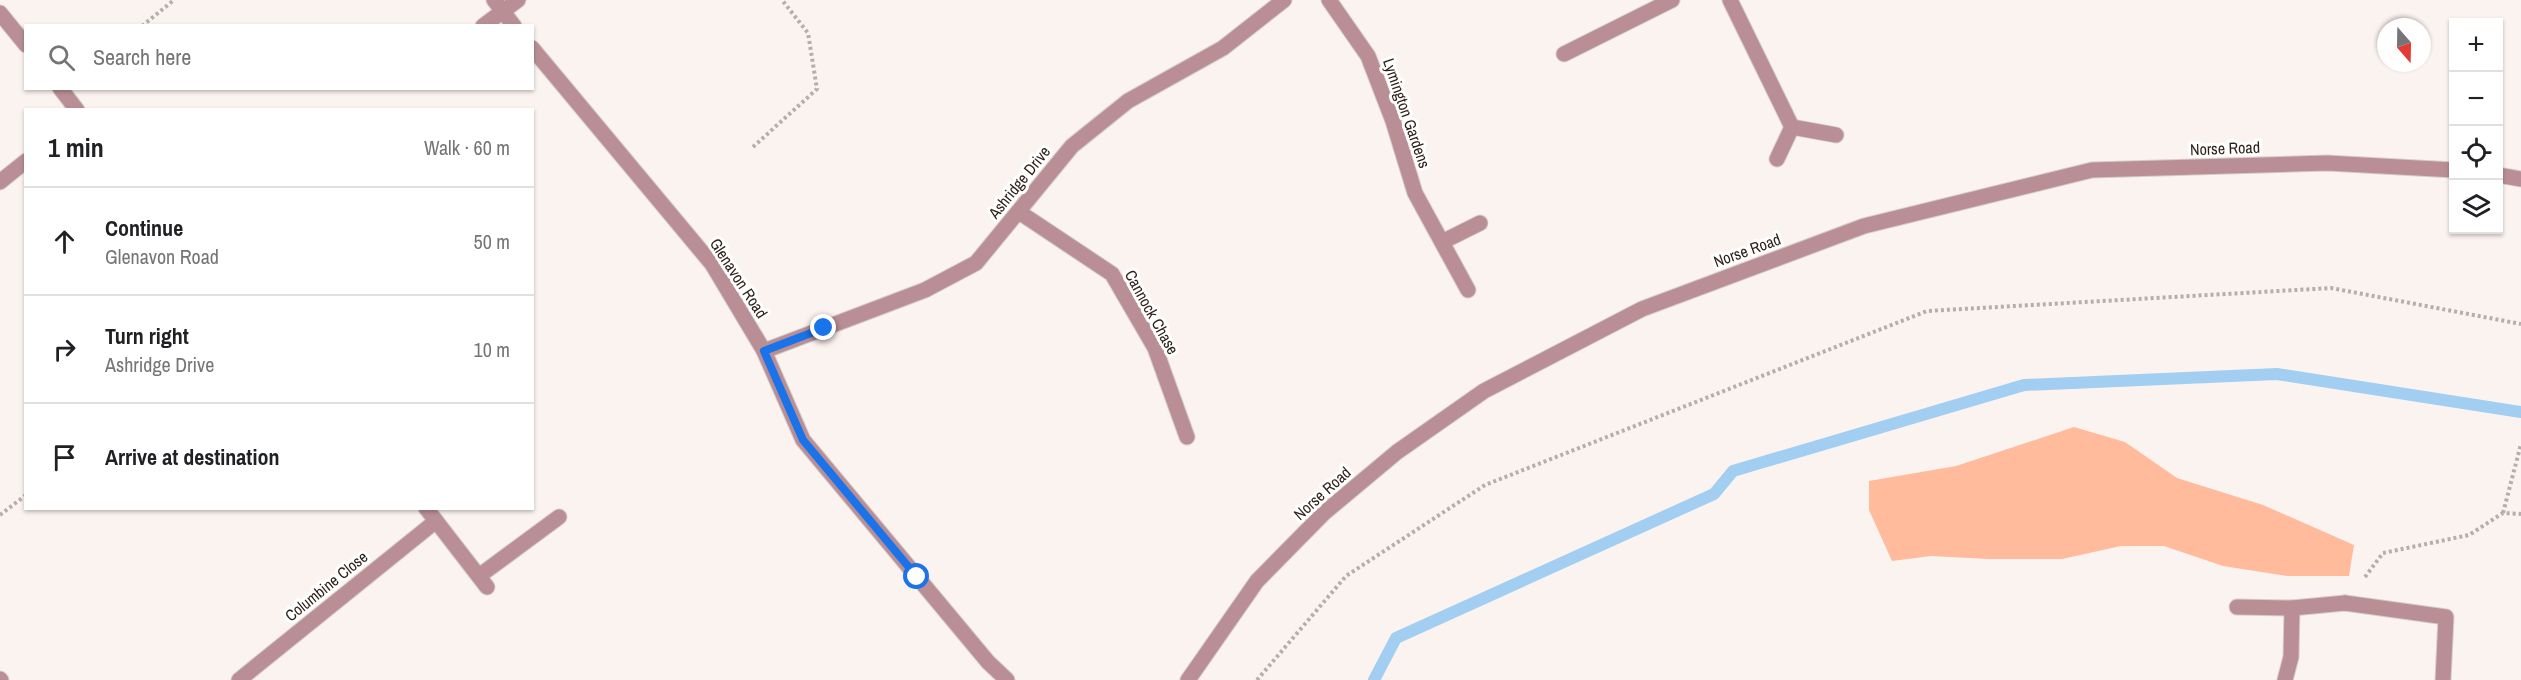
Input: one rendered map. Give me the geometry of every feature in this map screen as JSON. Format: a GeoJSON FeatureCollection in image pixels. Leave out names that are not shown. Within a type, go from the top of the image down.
{"type":"FeatureCollection","features":[{"type":"Feature","properties":{"kind":"street"},"geometry":{"type":"LineString","coordinates":[[484,24],[498,6],[518,0]]}},
{"type":"Feature","properties":{"kind":"street","name":"Ashridge Drive"},"geometry":{"type":"LineString","coordinates":[[764,351],[925,290],[976,263],[1072,146],[1128,101],[1223,48],[1284,0]]}},
{"type":"Feature","properties":{"kind":"street","name":"Lymington Gardens"},"geometry":{"type":"LineString","coordinates":[[1329,0],[1368,56],[1393,121],[1415,193],[1468,290]]}},
{"type":"Feature","properties":{"kind":"street"},"geometry":{"type":"LineString","coordinates":[[1564,54],[1672,0]]}},
{"type":"Feature","properties":{"kind":"street"},"geometry":{"type":"LineString","coordinates":[[1730,0],[1792,127]]}},
{"type":"Feature","properties":{"kind":"street"},"geometry":{"type":"LineString","coordinates":[[498,6],[512,24]]}},
{"type":"Feature","properties":{"kind":"street"},"geometry":{"type":"LineString","coordinates":[[0,13],[24,43]]}},
{"type":"Feature","properties":{"kind":"street","name":"Glenavon Road"},"geometry":{"type":"LineString","coordinates":[[534,50],[712,264],[764,351],[803,440],[988,662],[1007,680]]}},
{"type":"Feature","properties":{"kind":"street"},"geometry":{"type":"LineString","coordinates":[[62,90],[75,108]]}},
{"type":"Feature","properties":{"kind":"street"},"geometry":{"type":"LineString","coordinates":[[1792,127],[1836,135]]}},
{"type":"Feature","properties":{"kind":"street"},"geometry":{"type":"LineString","coordinates":[[1777,159],[1792,127]]}},
{"type":"Feature","properties":{"kind":"street"},"geometry":{"type":"LineString","coordinates":[[0,182],[24,163]]}},
{"type":"Feature","properties":{"kind":"street","name":"Norse Road"},"geometry":{"type":"LineString","coordinates":[[1188,680],[1257,581],[1324,513],[1397,452],[1485,392],[1642,309],[1864,226],[2092,170],[2327,163],[2449,170]]}},
{"type":"Feature","properties":{"kind":"street"},"geometry":{"type":"LineString","coordinates":[[2503,176],[2521,179]]}},
{"type":"Feature","properties":{"kind":"street","name":"Cannock Chase"},"geometry":{"type":"LineString","coordinates":[[1018,212],[1112,274],[1155,348],[1187,437]]}},
{"type":"Feature","properties":{"kind":"street"},"geometry":{"type":"LineString","coordinates":[[1442,242],[1480,223]]}},
{"type":"Feature","properties":{"kind":"street","name":"Columbine Close"},"geometry":{"type":"LineString","coordinates":[[239,680],[431,515],[483,581],[559,517]]}},
{"type":"Feature","properties":{"kind":"street"},"geometry":{"type":"LineString","coordinates":[[2237,607],[2292,608],[2344,603],[2446,616],[2443,680]]}},
{"type":"Feature","properties":{"kind":"street"},"geometry":{"type":"LineString","coordinates":[[2285,680],[2291,657],[2292,608]]}},
{"type":"Feature","properties":{"kind":"path"},"geometry":{"type":"LineString","coordinates":[[144,24],[174,0]]}},
{"type":"Feature","properties":{"kind":"path"},"geometry":{"type":"LineString","coordinates":[[753,147],[817,89],[808,33],[782,0]]}},
{"type":"Feature","properties":{"kind":"path"},"geometry":{"type":"LineString","coordinates":[[1257,680],[1346,576],[1485,484],[1927,311],[2331,288],[2521,324]]}},
{"type":"Feature","properties":{"kind":"path"},"geometry":{"type":"LineString","coordinates":[[2503,513],[2521,444]]}},
{"type":"Feature","properties":{"kind":"path"},"geometry":{"type":"LineString","coordinates":[[0,515],[24,497]]}},
{"type":"Feature","properties":{"kind":"path"},"geometry":{"type":"LineString","coordinates":[[2344,603],[2383,553],[2469,535],[2503,513],[2521,514]]}},
{"type":"Feature","properties":{"kind":"shaded area"},"geometry":{"type":"Polygon","coordinates":[[[2074,427],[2125,442],[2177,478],[2263,505],[2354,545],[2349,576],[2287,576],[2223,566],[2164,546],[2121,546],[2062,559],[1931,556],[1892,561],[1869,510],[1869,481],[1956,466],[2074,427]]]}},
{"type":"Feature","properties":{"kind":"waterway"},"geometry":{"type":"LineString","coordinates":[[1374,680],[1396,638],[1714,494],[1733,471],[2024,385],[2277,374],[2521,412]]}},
{"type":"Feature","properties":{"kind":"route"},"geometry":{"type":"LineString","coordinates":[[824,328],[764,351],[803,440],[917,577]]}}]}
